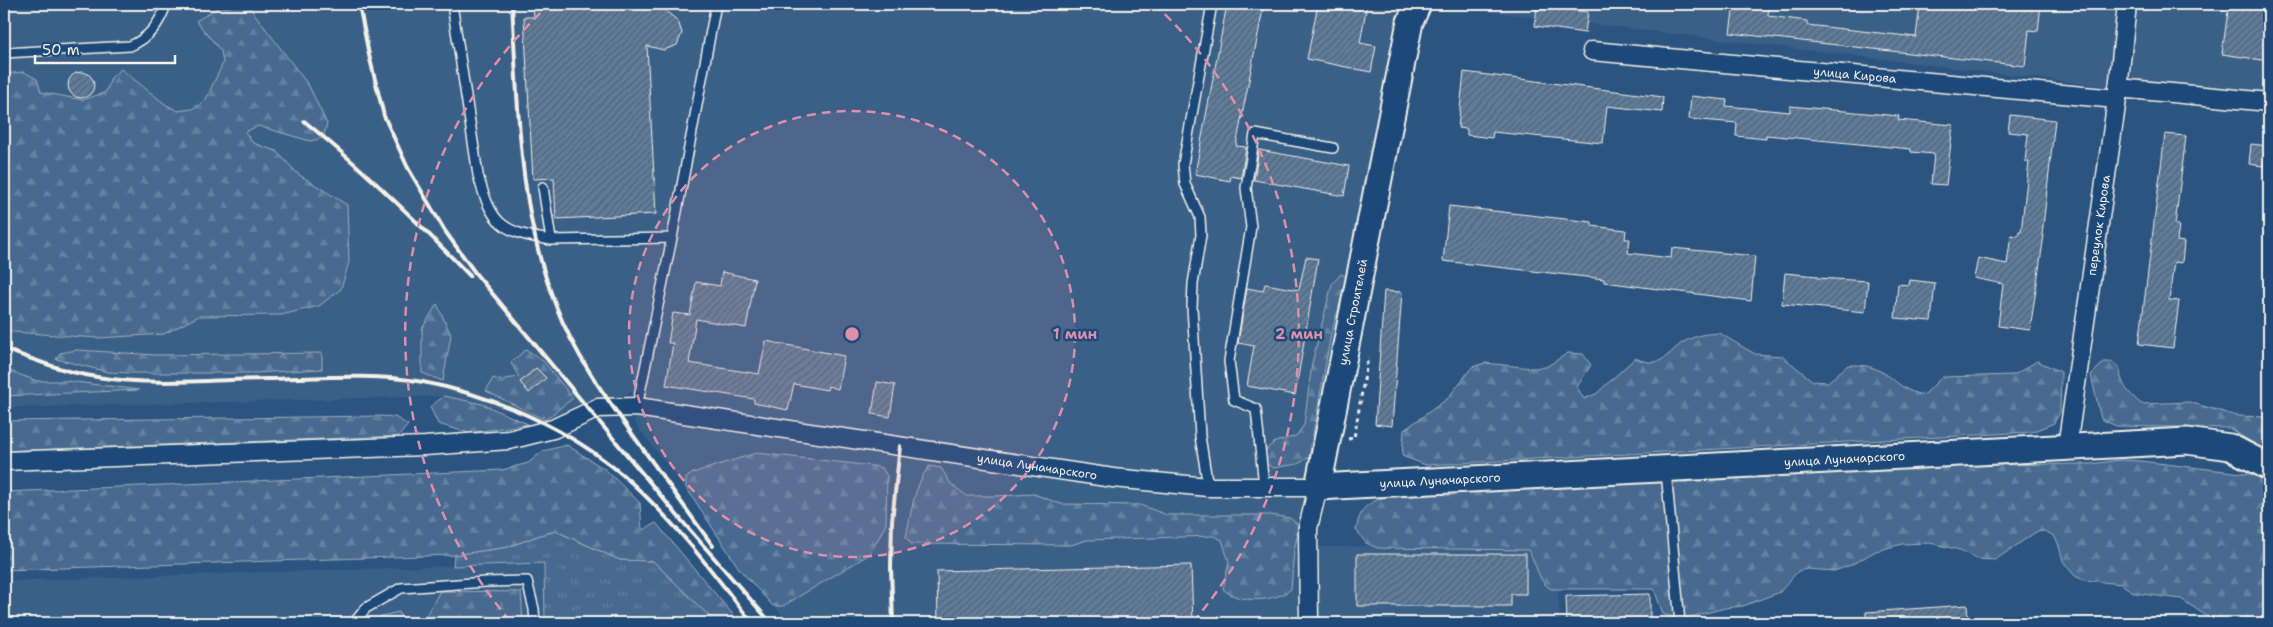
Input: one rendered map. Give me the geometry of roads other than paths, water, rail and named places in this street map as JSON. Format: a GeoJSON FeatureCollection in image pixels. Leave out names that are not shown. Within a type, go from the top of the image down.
{"type":"FeatureCollection","features":[{"type":"Feature","properties":{"kind":"main road","name":"улица Строителей"},"geometry":{"type":"LineString","coordinates":[[1318,487],[1410,22],[1418,4]]}},
{"type":"Feature","properties":{"kind":"main road","name":"улица Луначарского"},"geometry":{"type":"LineString","coordinates":[[1318,487],[2187,441],[2230,447],[2269,467]]}},
{"type":"Feature","properties":{"kind":"street","name":"переулок Кирова"},"geometry":{"type":"LineString","coordinates":[[2067,447],[2117,93],[2127,4]]}},
{"type":"Feature","properties":{"kind":"street","name":"улица Кирова"},"geometry":{"type":"LineString","coordinates":[[1592,51],[2117,93],[2269,102]]}},
{"type":"Feature","properties":{"kind":"street","name":"улица Луначарского"},"geometry":{"type":"LineString","coordinates":[[4,461],[425,446],[509,440],[553,429],[598,408],[612,406],[637,407],[1113,478],[1208,487],[1318,487]]}},
{"type":"Feature","properties":{"kind":"street","name":"улица Строителей"},"geometry":{"type":"LineString","coordinates":[[1309,623],[1308,528],[1318,487]]}},
{"type":"Feature","properties":{"kind":"lane"},"geometry":{"type":"LineString","coordinates":[[4,53],[130,46],[144,40],[152,32],[166,4]]}},
{"type":"Feature","properties":{"kind":"lane"},"geometry":{"type":"LineString","coordinates":[[452,4],[478,175],[485,198],[493,215],[506,229],[524,236],[551,240],[672,238]]}},
{"type":"Feature","properties":{"kind":"lane"},"geometry":{"type":"LineString","coordinates":[[637,407],[672,238],[716,4]]}},
{"type":"Feature","properties":{"kind":"lane"},"geometry":{"type":"LineString","coordinates":[[1208,487],[1200,436],[1192,307],[1201,235],[1200,217],[1185,184],[1183,164],[1212,4]]}},
{"type":"Feature","properties":{"kind":"lane"},"geometry":{"type":"LineString","coordinates":[[1264,486],[1256,408],[1234,400],[1230,361],[1251,227],[1246,188],[1255,134],[1333,148]]}},
{"type":"Feature","properties":{"kind":"lane"},"geometry":{"type":"LineString","coordinates":[[543,186],[551,240]]}},
{"type":"Feature","properties":{"kind":"lane"},"geometry":{"type":"LineString","coordinates":[[1666,468],[1680,623]]}},
{"type":"Feature","properties":{"kind":"lane"},"geometry":{"type":"LineString","coordinates":[[354,623],[366,608],[401,588],[527,581],[534,609],[535,623]]}},
{"type":"Feature","properties":{"kind":"railway"},"geometry":{"type":"LineString","coordinates":[[359,4],[384,116],[408,168],[445,231],[476,274],[682,521],[771,623]]}},
{"type":"Feature","properties":{"kind":"railway"},"geometry":{"type":"LineString","coordinates":[[512,4],[522,157],[527,195],[543,270],[556,306],[572,342],[593,377],[713,546]]}},
{"type":"Feature","properties":{"kind":"railway"},"geometry":{"type":"LineString","coordinates":[[304,121],[390,196],[470,276]]}},
{"type":"Feature","properties":{"kind":"railway"},"geometry":{"type":"LineString","coordinates":[[4,349],[73,372],[118,380],[182,382],[325,377],[404,379],[450,388],[503,405],[530,416],[579,443],[624,476],[676,528],[752,623]]}},
{"type":"Feature","properties":{"kind":"railway"},"geometry":{"type":"LineString","coordinates":[[893,623],[892,521],[900,446]]}}]}
